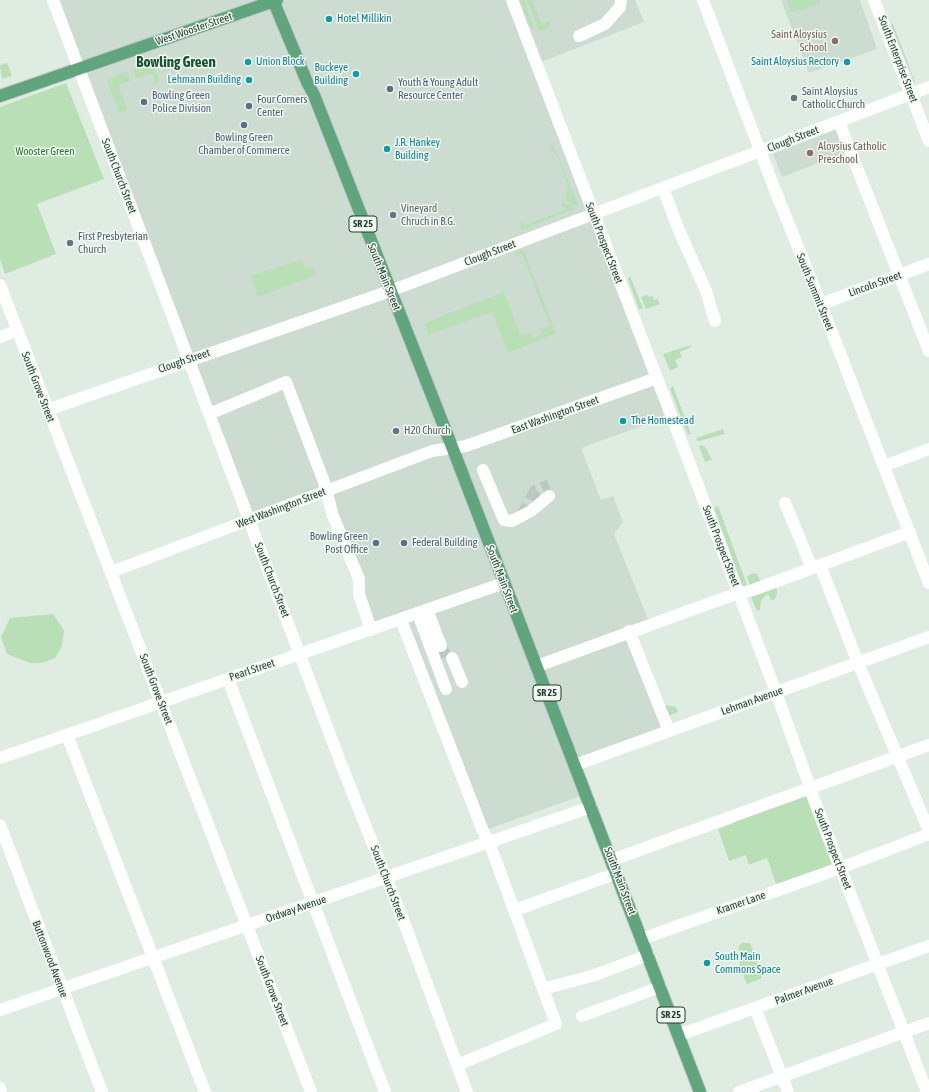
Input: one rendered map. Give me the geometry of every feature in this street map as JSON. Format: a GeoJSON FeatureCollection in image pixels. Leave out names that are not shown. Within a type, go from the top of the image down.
{"type":"FeatureCollection","features":[{"type":"Feature","properties":{"kind":"main road","name":"West Wooster Street"},"geometry":{"type":"LineString","coordinates":[[0,96],[275,0]]}},
{"type":"Feature","properties":{"kind":"main road","name":"South Main Street"},"geometry":{"type":"LineString","coordinates":[[275,0],[307,82],[314,94],[452,448],[612,860],[700,1092]]}},
{"type":"Feature","properties":{"kind":"street","name":"South Church Street"},"geometry":{"type":"LineString","coordinates":[[52,0],[467,1092]]}},
{"type":"Feature","properties":{"kind":"street","name":"South Prospect Street"},"geometry":{"type":"LineString","coordinates":[[512,0],[776,692],[840,868],[927,1092]]}},
{"type":"Feature","properties":{"kind":"street"},"geometry":{"type":"LineString","coordinates":[[579,36],[604,24],[620,7],[621,0]]}},
{"type":"Feature","properties":{"kind":"street","name":"South Summit Street"},"geometry":{"type":"LineString","coordinates":[[703,0],[760,152],[821,304],[929,583]]}},
{"type":"Feature","properties":{"kind":"street","name":"South Enterprise Street"},"geometry":{"type":"LineString","coordinates":[[874,0],[929,141]]}},
{"type":"Feature","properties":{"kind":"street","name":"Clough Street"},"geometry":{"type":"LineString","coordinates":[[47,410],[189,359],[390,291],[929,87]]}},
{"type":"Feature","properties":{"kind":"street"},"geometry":{"type":"LineString","coordinates":[[839,122],[929,351]]}},
{"type":"Feature","properties":{"kind":"street"},"geometry":{"type":"LineString","coordinates":[[663,188],[678,228],[706,291],[715,321]]}},
{"type":"Feature","properties":{"kind":"street","name":"Lincoln Street"},"geometry":{"type":"LineString","coordinates":[[821,304],[929,264]]}},
{"type":"Feature","properties":{"kind":"street","name":"South Grove Street"},"geometry":{"type":"LineString","coordinates":[[0,285],[16,331],[111,572],[311,1092]]}},
{"type":"Feature","properties":{"kind":"street"},"geometry":{"type":"LineString","coordinates":[[0,337],[16,331]]}},
{"type":"Feature","properties":{"kind":"street","name":"East Washington Street"},"geometry":{"type":"LineString","coordinates":[[452,448],[466,446],[508,432],[657,378]]}},
{"type":"Feature","properties":{"kind":"street"},"geometry":{"type":"LineString","coordinates":[[210,414],[286,382],[324,482],[327,497],[359,579],[359,594],[371,630]]}},
{"type":"Feature","properties":{"kind":"street","name":"West Washington Street"},"geometry":{"type":"LineString","coordinates":[[111,572],[249,520],[327,497],[432,451],[452,448]]}},
{"type":"Feature","properties":{"kind":"street"},"geometry":{"type":"LineString","coordinates":[[884,466],[929,449]]}},
{"type":"Feature","properties":{"kind":"street"},"geometry":{"type":"LineString","coordinates":[[483,470],[504,520],[512,520],[531,511],[549,496]]}},
{"type":"Feature","properties":{"kind":"street"},"geometry":{"type":"LineString","coordinates":[[785,503],[816,566],[858,662],[929,833]]}},
{"type":"Feature","properties":{"kind":"street"},"geometry":{"type":"LineString","coordinates":[[536,666],[629,631],[738,593],[753,590],[910,532]]}},
{"type":"Feature","properties":{"kind":"street","name":"Pearl Street"},"geometry":{"type":"LineString","coordinates":[[0,758],[504,584]]}},
{"type":"Feature","properties":{"kind":"street"},"geometry":{"type":"LineString","coordinates":[[425,611],[444,645]]}},
{"type":"Feature","properties":{"kind":"street"},"geometry":{"type":"LineString","coordinates":[[425,611],[454,686],[449,659]]}},
{"type":"Feature","properties":{"kind":"street"},"geometry":{"type":"LineString","coordinates":[[401,620],[483,831],[489,842],[556,1024],[457,1065]]}},
{"type":"Feature","properties":{"kind":"street"},"geometry":{"type":"LineString","coordinates":[[629,631],[669,731]]}},
{"type":"Feature","properties":{"kind":"street","name":"Lehman Avenue"},"geometry":{"type":"LineString","coordinates":[[575,765],[929,637]]}},
{"type":"Feature","properties":{"kind":"street"},"geometry":{"type":"LineString","coordinates":[[228,679],[385,1092]]}},
{"type":"Feature","properties":{"kind":"street"},"geometry":{"type":"LineString","coordinates":[[67,735],[205,1092]]}},
{"type":"Feature","properties":{"kind":"street"},"geometry":{"type":"LineString","coordinates":[[612,860],[929,745]]}},
{"type":"Feature","properties":{"kind":"street","name":"Ordway Avenue"},"geometry":{"type":"LineString","coordinates":[[0,1010],[591,807]]}},
{"type":"Feature","properties":{"kind":"street","name":"Buttonwood Avenue"},"geometry":{"type":"LineString","coordinates":[[0,825],[102,1092]]}},
{"type":"Feature","properties":{"kind":"street","name":"Kramer Lane"},"geometry":{"type":"LineString","coordinates":[[642,939],[840,868],[929,833]]}},
{"type":"Feature","properties":{"kind":"street"},"geometry":{"type":"LineString","coordinates":[[515,910],[617,873]]}},
{"type":"Feature","properties":{"kind":"street","name":"Palmer Avenue"},"geometry":{"type":"LineString","coordinates":[[679,1036],[929,946]]}},
{"type":"Feature","properties":{"kind":"street"},"geometry":{"type":"LineString","coordinates":[[543,989],[595,976],[648,955]]}},
{"type":"Feature","properties":{"kind":"street"},"geometry":{"type":"LineString","coordinates":[[582,1016],[660,987]]}},
{"type":"Feature","properties":{"kind":"street"},"geometry":{"type":"LineString","coordinates":[[755,1008],[788,1092]]}},
{"type":"Feature","properties":{"kind":"street"},"geometry":{"type":"LineString","coordinates":[[738,1092],[929,1023]]}},
{"type":"Feature","properties":{"kind":"street"},"geometry":{"type":"LineString","coordinates":[[0,1088],[1,1092]]}},
{"type":"Feature","properties":{"kind":"shaded area"},"geometry":{"type":"Polygon","coordinates":[[[53,0],[635,0],[644,22],[536,64],[672,415],[581,448],[601,500],[613,496],[623,522],[614,534],[650,624],[630,631],[669,731],[576,765],[586,794],[483,831],[401,620],[371,630],[326,491],[249,520],[53,0]]]}},
{"type":"Feature","properties":{"kind":"shaded area","name":"Saint Aloysius School"},"geometry":{"type":"Polygon","coordinates":[[[781,0],[860,0],[877,49],[809,73],[781,0]]]}},
{"type":"Feature","properties":{"kind":"shaded area","name":"Aloysius Catholic Preschool"},"geometry":{"type":"Polygon","coordinates":[[[838,129],[847,152],[782,177],[773,154],[838,129]]]}},
{"type":"Feature","properties":{"kind":"green space"},"geometry":{"type":"Polygon","coordinates":[[[520,0],[524,0],[535,31],[530,26],[520,0]]]}},
{"type":"Feature","properties":{"kind":"green space"},"geometry":{"type":"Polygon","coordinates":[[[527,0],[532,0],[542,24],[550,21],[550,25],[547,29],[539,31],[527,0]]]}},
{"type":"Feature","properties":{"kind":"green space"},"geometry":{"type":"Polygon","coordinates":[[[787,0],[819,0],[821,3],[791,13],[787,0]]]}},
{"type":"Feature","properties":{"kind":"green space"},"geometry":{"type":"Polygon","coordinates":[[[893,24],[915,82],[915,84],[891,25],[893,24]]]}},
{"type":"Feature","properties":{"kind":"green space"},"geometry":{"type":"Polygon","coordinates":[[[7,63],[12,76],[2,79],[0,65],[7,63]]]}},
{"type":"Feature","properties":{"kind":"green space"},"geometry":{"type":"Polygon","coordinates":[[[152,63],[160,82],[155,84],[152,73],[136,79],[133,70],[152,63]]]}},
{"type":"Feature","properties":{"kind":"green space"},"geometry":{"type":"Polygon","coordinates":[[[127,71],[131,81],[118,85],[127,110],[119,113],[107,80],[127,71]]]}},
{"type":"Feature","properties":{"kind":"green space","name":"Wooster Green"},"geometry":{"type":"Polygon","coordinates":[[[66,83],[104,179],[37,204],[56,254],[5,274],[0,259],[0,107],[66,83]]]}},
{"type":"Feature","properties":{"kind":"green space"},"geometry":{"type":"Polygon","coordinates":[[[551,140],[577,202],[577,207],[565,200],[568,187],[557,155],[550,149],[551,140]]]}},
{"type":"Feature","properties":{"kind":"green space"},"geometry":{"type":"Polygon","coordinates":[[[563,202],[576,208],[522,230],[519,221],[526,225],[565,210],[561,206],[563,202]]]}},
{"type":"Feature","properties":{"kind":"green space"},"geometry":{"type":"Polygon","coordinates":[[[522,250],[524,251],[556,333],[508,353],[492,312],[428,335],[425,323],[504,292],[521,336],[530,333],[532,338],[542,334],[540,329],[550,326],[522,254],[515,256],[515,254],[522,250]]]}},
{"type":"Feature","properties":{"kind":"green space"},"geometry":{"type":"Polygon","coordinates":[[[301,260],[305,269],[313,266],[316,275],[258,297],[250,276],[301,260]]]}},
{"type":"Feature","properties":{"kind":"green space"},"geometry":{"type":"Polygon","coordinates":[[[630,276],[643,309],[639,309],[628,279],[630,276]]]}},
{"type":"Feature","properties":{"kind":"green space"},"geometry":{"type":"Polygon","coordinates":[[[648,295],[649,297],[653,296],[654,300],[658,299],[660,304],[646,309],[641,297],[648,295]]]}},
{"type":"Feature","properties":{"kind":"green space"},"geometry":{"type":"Polygon","coordinates":[[[691,345],[691,347],[680,352],[682,357],[675,360],[678,367],[670,371],[663,354],[691,345]]]}},
{"type":"Feature","properties":{"kind":"green space"},"geometry":{"type":"Polygon","coordinates":[[[673,386],[691,434],[688,435],[670,389],[673,386]]]}},
{"type":"Feature","properties":{"kind":"green space"},"geometry":{"type":"Polygon","coordinates":[[[723,429],[725,434],[697,441],[696,438],[723,429]]]}},
{"type":"Feature","properties":{"kind":"green space"},"geometry":{"type":"Polygon","coordinates":[[[702,445],[706,448],[712,460],[705,462],[699,446],[702,445]]]}},
{"type":"Feature","properties":{"kind":"green space"},"geometry":{"type":"Polygon","coordinates":[[[718,506],[748,588],[743,588],[714,508],[718,506]]]}},
{"type":"Feature","properties":{"kind":"green space"},"geometry":{"type":"Polygon","coordinates":[[[754,573],[757,574],[761,583],[750,586],[747,576],[754,573]]]}},
{"type":"Feature","properties":{"kind":"green space"},"geometry":{"type":"Polygon","coordinates":[[[776,583],[777,594],[774,600],[771,600],[767,594],[761,601],[760,610],[757,611],[750,594],[776,583]]]}},
{"type":"Feature","properties":{"kind":"green space"},"geometry":{"type":"Polygon","coordinates":[[[53,614],[64,630],[62,646],[55,658],[42,663],[30,663],[7,654],[1,637],[10,618],[53,614]]]}},
{"type":"Feature","properties":{"kind":"green space"},"geometry":{"type":"Polygon","coordinates":[[[661,704],[676,707],[678,712],[666,717],[661,704]]]}},
{"type":"Feature","properties":{"kind":"green space"},"geometry":{"type":"Polygon","coordinates":[[[805,794],[832,865],[776,884],[767,858],[749,865],[746,855],[729,861],[718,829],[734,823],[733,820],[805,794]]]}},
{"type":"Feature","properties":{"kind":"green space"},"geometry":{"type":"Polygon","coordinates":[[[742,943],[750,943],[762,978],[747,984],[740,967],[739,946],[742,943]]]}},
{"type":"Feature","properties":{"kind":"tunnel"},"geometry":{"type":"LineString","coordinates":[[522,516],[535,491],[549,485]]}},
{"type":"Feature","properties":{"kind":"tunnel"},"geometry":{"type":"LineString","coordinates":[[441,646],[447,660]]}},
{"type":"Feature","properties":{"kind":"place","name":"Hotel Millikin"},"geometry":{"type":"Point","coordinates":[329,19]}},
{"type":"Feature","properties":{"kind":"place","name":"Saint Aloysius School"},"geometry":{"type":"Point","coordinates":[835,41]}},
{"type":"Feature","properties":{"kind":"place","name":"Union Block"},"geometry":{"type":"Point","coordinates":[248,62]}},
{"type":"Feature","properties":{"kind":"place","name":"Saint Aloysius Rectory"},"geometry":{"type":"Point","coordinates":[847,62]}},
{"type":"Feature","properties":{"kind":"place","name":"Buckeye Building"},"geometry":{"type":"Point","coordinates":[356,74]}},
{"type":"Feature","properties":{"kind":"place","name":"Lehmann Building"},"geometry":{"type":"Point","coordinates":[249,80]}},
{"type":"Feature","properties":{"kind":"place","name":"Youth & Young Adult Resource Center"},"geometry":{"type":"Point","coordinates":[390,89]}},
{"type":"Feature","properties":{"kind":"place","name":"Saint Aloysius Catholic Church"},"geometry":{"type":"Point","coordinates":[794,98]}},
{"type":"Feature","properties":{"kind":"place","name":"Bowling Green Police Division"},"geometry":{"type":"Point","coordinates":[144,102]}},
{"type":"Feature","properties":{"kind":"place","name":"Four Corners Center"},"geometry":{"type":"Point","coordinates":[249,106]}},
{"type":"Feature","properties":{"kind":"place","name":"Bowling Green Chamber of Commerce"},"geometry":{"type":"Point","coordinates":[244,125]}},
{"type":"Feature","properties":{"kind":"place","name":"J.R. Hankey Building"},"geometry":{"type":"Point","coordinates":[387,149]}},
{"type":"Feature","properties":{"kind":"place","name":"Aloysius Catholic Preschool"},"geometry":{"type":"Point","coordinates":[810,153]}},
{"type":"Feature","properties":{"kind":"place","name":"Vineyard Chruch in B.G."},"geometry":{"type":"Point","coordinates":[393,215]}},
{"type":"Feature","properties":{"kind":"place","name":"First Presbyterian Church"},"geometry":{"type":"Point","coordinates":[70,243]}},
{"type":"Feature","properties":{"kind":"place","name":"The Homestead"},"geometry":{"type":"Point","coordinates":[623,421]}},
{"type":"Feature","properties":{"kind":"place","name":"H20 Church"},"geometry":{"type":"Point","coordinates":[396,431]}},
{"type":"Feature","properties":{"kind":"place","name":"Bowling Green Post Office"},"geometry":{"type":"Point","coordinates":[376,543]}},
{"type":"Feature","properties":{"kind":"place","name":"Federal Building"},"geometry":{"type":"Point","coordinates":[404,543]}},
{"type":"Feature","properties":{"kind":"place","name":"South Main Commons Space"},"geometry":{"type":"Point","coordinates":[707,963]}},
{"type":"Feature","properties":{"kind":"district","name":"Bowling Green"},"geometry":{"type":"Point","coordinates":[176,62]}}]}
